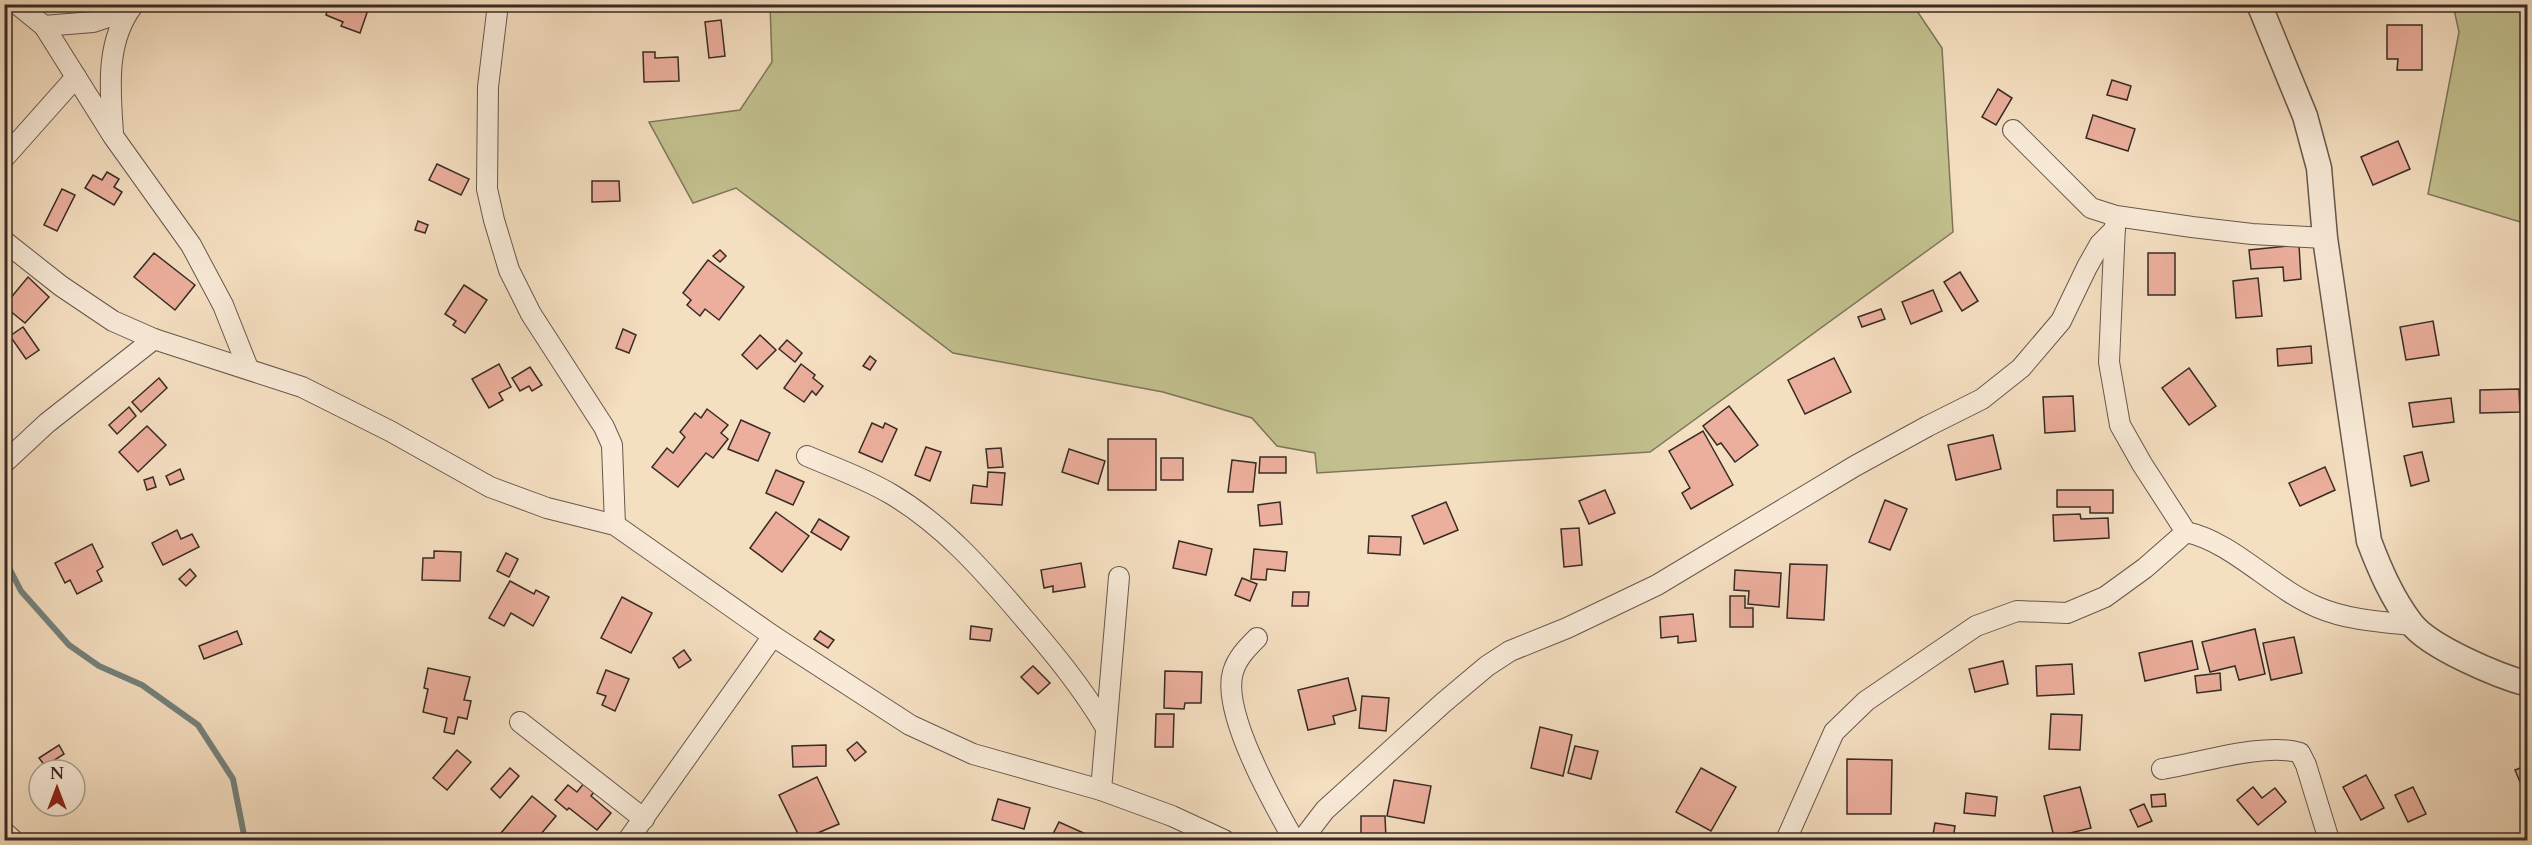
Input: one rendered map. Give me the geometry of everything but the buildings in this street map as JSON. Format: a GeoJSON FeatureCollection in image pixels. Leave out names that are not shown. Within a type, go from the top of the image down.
{"type":"FeatureCollection","features":[{"type":"Feature","properties":{"kind":"street"},"geometry":{"type":"LineString","coordinates":[[17,4],[44,26],[113,135],[191,245],[223,305],[248,368]]}},
{"type":"Feature","properties":{"kind":"street"},"geometry":{"type":"LineString","coordinates":[[498,4],[488,87],[487,189],[509,270],[531,314],[604,427],[612,445],[615,525]]}},
{"type":"Feature","properties":{"kind":"street"},"geometry":{"type":"LineString","coordinates":[[2259,4],[2308,126],[2319,168],[2325,238],[2369,541],[2382,574],[2412,625],[2455,656],[2528,684]]}},
{"type":"Feature","properties":{"kind":"street"},"geometry":{"type":"LineString","coordinates":[[44,26],[93,22],[110,18],[131,7]]}},
{"type":"Feature","properties":{"kind":"street"},"geometry":{"type":"LineString","coordinates":[[113,135],[111,70],[119,34],[131,7]]}},
{"type":"Feature","properties":{"kind":"street"},"geometry":{"type":"LineString","coordinates":[[4,158],[76,77]]}},
{"type":"Feature","properties":{"kind":"street"},"geometry":{"type":"LineString","coordinates":[[2013,130],[2091,208],[2115,222],[2325,238]]}},
{"type":"Feature","properties":{"kind":"street"},"geometry":{"type":"LineString","coordinates":[[2115,222],[2109,362],[2120,425],[2186,532],[2205,536],[2317,607],[2367,621],[2412,625]]}},
{"type":"Feature","properties":{"kind":"street"},"geometry":{"type":"LineString","coordinates":[[1302,840],[1325,810],[1443,703],[1502,656],[1657,585],[1854,466],[1982,399],[2021,368],[2061,321],[2087,267],[2115,222]]}},
{"type":"Feature","properties":{"kind":"street"},"geometry":{"type":"LineString","coordinates":[[4,241],[61,286],[113,321],[154,339],[302,387],[342,406],[490,487],[547,508],[615,525],[772,636],[921,730],[973,754],[1101,790],[1172,816],[1224,840]]}},
{"type":"Feature","properties":{"kind":"street"},"geometry":{"type":"LineString","coordinates":[[4,463],[47,423],[154,339]]}},
{"type":"Feature","properties":{"kind":"street"},"geometry":{"type":"LineString","coordinates":[[807,456],[890,494],[938,526],[981,570],[1050,648],[1089,698],[1106,728]]}},
{"type":"Feature","properties":{"kind":"street"},"geometry":{"type":"LineString","coordinates":[[1786,840],[1834,732],[1866,701],[1976,626],[2017,611],[2067,613],[2105,597],[2145,568],[2186,532]]}},
{"type":"Feature","properties":{"kind":"street"},"geometry":{"type":"LineString","coordinates":[[1101,790],[1119,577]]}},
{"type":"Feature","properties":{"kind":"street"},"geometry":{"type":"LineString","coordinates":[[628,840],[772,636]]}},
{"type":"Feature","properties":{"kind":"street"},"geometry":{"type":"LineString","coordinates":[[1257,638],[1242,652],[1233,672],[1231,696],[1257,768],[1294,840]]}},
{"type":"Feature","properties":{"kind":"street"},"geometry":{"type":"LineString","coordinates":[[520,722],[644,819]]}},
{"type":"Feature","properties":{"kind":"street"},"geometry":{"type":"LineString","coordinates":[[2162,769],[2266,749],[2287,749],[2300,753],[2306,765],[2329,840]]}},
{"type":"Feature","properties":{"kind":"street"},"geometry":{"type":"LineString","coordinates":[[4,832],[13,840]]}},
{"type":"Feature","properties":{"kind":"shaded area"},"geometry":{"type":"Polygon","coordinates":[[[770,5],[1913,5],[1942,48],[1953,232],[1650,452],[1317,473],[1315,453],[1277,446],[1252,418],[1163,392],[953,353],[736,188],[693,203],[649,122],[740,110],[772,62],[770,5]]]}},
{"type":"Feature","properties":{"kind":"shaded area"},"geometry":{"type":"Polygon","coordinates":[[[2453,5],[2527,5],[2527,224],[2428,194],[2459,32],[2453,5]]]}},
{"type":"Feature","properties":{"kind":"waterway"},"geometry":{"type":"LineString","coordinates":[[4,558],[21,591],[69,645],[99,666],[142,685],[198,725],[233,779],[245,840]]}}]}
